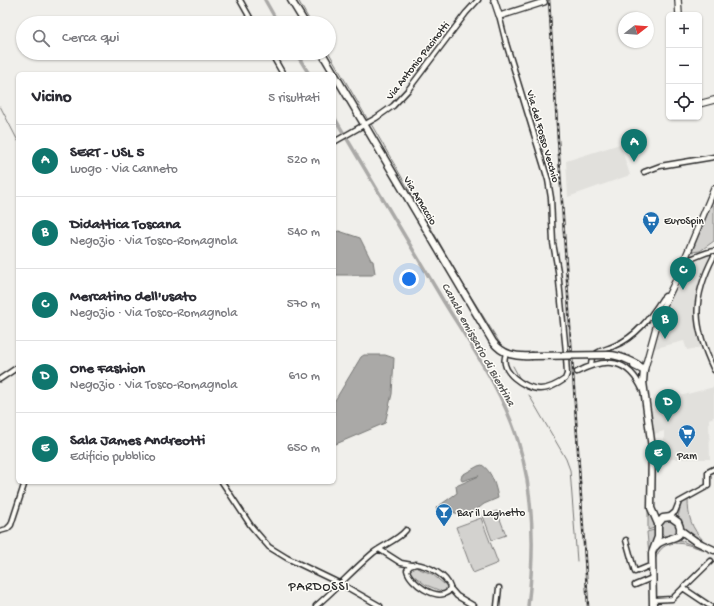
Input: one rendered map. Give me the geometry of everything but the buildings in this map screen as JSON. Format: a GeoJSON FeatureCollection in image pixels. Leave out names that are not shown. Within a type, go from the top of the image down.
{"type":"FeatureCollection","features":[{"type":"Feature","properties":{"kind":"main road"},"geometry":{"type":"LineString","coordinates":[[291,0],[300,16]]}},
{"type":"Feature","properties":{"kind":"main road","name":"Via del Fosso Vecchio"},"geometry":{"type":"LineString","coordinates":[[494,0],[499,15]]}},
{"type":"Feature","properties":{"kind":"main road"},"geometry":{"type":"LineString","coordinates":[[678,0],[679,12]]}},
{"type":"Feature","properties":{"kind":"main road"},"geometry":{"type":"LineString","coordinates":[[499,15],[544,2]]}},
{"type":"Feature","properties":{"kind":"main road","name":"Via Arnaccio"},"geometry":{"type":"LineString","coordinates":[[327,60],[334,72]]}},
{"type":"Feature","properties":{"kind":"main road","name":"Via Arnaccio"},"geometry":{"type":"LineString","coordinates":[[336,74],[368,123],[490,338],[497,347],[506,354]]}},
{"type":"Feature","properties":{"kind":"main road"},"geometry":{"type":"LineString","coordinates":[[702,103],[714,100]]}},
{"type":"Feature","properties":{"kind":"main road"},"geometry":{"type":"LineString","coordinates":[[653,603],[652,553],[657,539],[658,524],[651,511],[652,448],[644,395],[644,371],[658,318],[714,188]]}},
{"type":"Feature","properties":{"kind":"main road"},"geometry":{"type":"LineString","coordinates":[[506,354],[519,356],[609,355],[621,357],[642,368],[644,371]]}},
{"type":"Feature","properties":{"kind":"main road"},"geometry":{"type":"LineString","coordinates":[[633,364],[646,360]]}},
{"type":"Feature","properties":{"kind":"main road"},"geometry":{"type":"LineString","coordinates":[[633,364],[640,374],[643,382]]}},
{"type":"Feature","properties":{"kind":"main road"},"geometry":{"type":"LineString","coordinates":[[651,504],[656,513],[666,518],[673,518],[677,520],[680,530],[695,541],[714,550]]}},
{"type":"Feature","properties":{"kind":"main road"},"geometry":{"type":"LineString","coordinates":[[658,524],[666,518]]}},
{"type":"Feature","properties":{"kind":"main road"},"geometry":{"type":"LineString","coordinates":[[674,539],[679,534],[680,530]]}},
{"type":"Feature","properties":{"kind":"main road"},"geometry":{"type":"LineString","coordinates":[[658,533],[660,537],[666,540]]}},
{"type":"Feature","properties":{"kind":"main road"},"geometry":{"type":"LineString","coordinates":[[652,557],[658,543],[666,540],[680,538],[695,541]]}},
{"type":"Feature","properties":{"kind":"street"},"geometry":{"type":"LineString","coordinates":[[240,0],[249,16]]}},
{"type":"Feature","properties":{"kind":"street","name":"Via Antonio Pacinotti"},"geometry":{"type":"LineString","coordinates":[[336,141],[368,123],[400,100],[463,17],[478,0]]}},
{"type":"Feature","properties":{"kind":"street","name":"Via del Fosso Vecchio"},"geometry":{"type":"LineString","coordinates":[[499,15],[506,43],[548,180],[551,198],[553,243],[558,271],[566,352]]}},
{"type":"Feature","properties":{"kind":"street"},"geometry":{"type":"LineString","coordinates":[[275,60],[282,72]]}},
{"type":"Feature","properties":{"kind":"street"},"geometry":{"type":"LineString","coordinates":[[644,172],[660,166],[714,157]]}},
{"type":"Feature","properties":{"kind":"street"},"geometry":{"type":"LineString","coordinates":[[683,262],[709,251],[714,251]]}},
{"type":"Feature","properties":{"kind":"street"},"geometry":{"type":"LineString","coordinates":[[714,256],[703,278],[698,296],[697,312],[699,329],[714,370]]}},
{"type":"Feature","properties":{"kind":"street"},"geometry":{"type":"LineString","coordinates":[[597,353],[604,349],[616,346],[641,328],[663,297],[668,296]]}},
{"type":"Feature","properties":{"kind":"street"},"geometry":{"type":"LineString","coordinates":[[506,354],[505,361],[512,376],[517,381],[528,387],[544,389],[563,380],[566,376],[566,357]]}},
{"type":"Feature","properties":{"kind":"street"},"geometry":{"type":"LineString","coordinates":[[591,365],[592,358]]}},
{"type":"Feature","properties":{"kind":"street"},"geometry":{"type":"LineString","coordinates":[[577,372],[591,365],[609,363],[625,368],[635,377],[644,395]]}},
{"type":"Feature","properties":{"kind":"street"},"geometry":{"type":"LineString","coordinates":[[0,379],[16,368]]}},
{"type":"Feature","properties":{"kind":"street"},"geometry":{"type":"LineString","coordinates":[[666,518],[673,514],[679,502],[708,486],[708,472],[714,469]]}},
{"type":"Feature","properties":{"kind":"street"},"geometry":{"type":"LineString","coordinates":[[0,530],[8,529],[11,525],[24,484]]}},
{"type":"Feature","properties":{"kind":"street"},"geometry":{"type":"LineString","coordinates":[[223,484],[251,526],[269,547],[288,558],[340,583],[380,606]]}},
{"type":"Feature","properties":{"kind":"street"},"geometry":{"type":"LineString","coordinates":[[677,508],[677,520]]}},
{"type":"Feature","properties":{"kind":"street"},"geometry":{"type":"LineString","coordinates":[[318,605],[340,583],[379,549],[406,530]]}},
{"type":"Feature","properties":{"kind":"street"},"geometry":{"type":"LineString","coordinates":[[626,540],[635,572],[652,565]]}},
{"type":"Feature","properties":{"kind":"street"},"geometry":{"type":"LineString","coordinates":[[379,549],[401,563],[411,578],[423,589],[437,595],[457,596]]}},
{"type":"Feature","properties":{"kind":"street"},"geometry":{"type":"LineString","coordinates":[[653,603],[672,599],[710,561]]}},
{"type":"Feature","properties":{"kind":"street"},"geometry":{"type":"LineString","coordinates":[[401,563],[421,565],[434,571],[446,579],[457,596],[474,606]]}},
{"type":"Feature","properties":{"kind":"street"},"geometry":{"type":"LineString","coordinates":[[407,570],[408,567],[412,565]]}},
{"type":"Feature","properties":{"kind":"street"},"geometry":{"type":"LineString","coordinates":[[635,585],[652,578]]}},
{"type":"Feature","properties":{"kind":"street"},"geometry":{"type":"LineString","coordinates":[[445,595],[449,591],[450,587]]}},
{"type":"Feature","properties":{"kind":"street"},"geometry":{"type":"LineString","coordinates":[[497,606],[498,588]]}},
{"type":"Feature","properties":{"kind":"street"},"geometry":{"type":"LineString","coordinates":[[683,588],[710,606]]}},
{"type":"Feature","properties":{"kind":"shaded area"},"geometry":{"type":"Polygon","coordinates":[[[620,144],[630,175],[568,197],[566,161],[620,144]]]}},
{"type":"Feature","properties":{"kind":"shaded area"},"geometry":{"type":"Polygon","coordinates":[[[714,197],[714,241],[700,251],[692,252],[714,197]]]}},
{"type":"Feature","properties":{"kind":"shaded area"},"geometry":{"type":"Polygon","coordinates":[[[339,231],[360,238],[371,260],[373,261],[375,273],[372,275],[336,275],[336,232],[339,231]]]}},
{"type":"Feature","properties":{"kind":"shaded area"},"geometry":{"type":"Polygon","coordinates":[[[711,252],[713,255],[702,276],[697,297],[695,318],[702,347],[687,350],[684,341],[652,349],[660,324],[685,266],[711,252]]]}},
{"type":"Feature","properties":{"kind":"shaded area"},"geometry":{"type":"Polygon","coordinates":[[[364,355],[385,355],[394,358],[392,394],[385,423],[336,444],[336,399],[361,357],[364,355]]]}},
{"type":"Feature","properties":{"kind":"shaded area"},"geometry":{"type":"Polygon","coordinates":[[[714,387],[714,417],[709,419],[710,459],[664,459],[664,431],[654,434],[650,411],[660,407],[658,395],[674,390],[676,397],[714,387]]]}},
{"type":"Feature","properties":{"kind":"shaded area"},"geometry":{"type":"Polygon","coordinates":[[[482,465],[491,475],[495,484],[498,498],[484,504],[475,511],[462,515],[446,510],[437,510],[436,508],[457,493],[456,486],[479,476],[462,481],[462,475],[482,465]]]}},
{"type":"Feature","properties":{"kind":"shaded area"},"geometry":{"type":"Polygon","coordinates":[[[688,499],[691,522],[704,541],[683,530],[678,517],[681,504],[688,499]]]}},
{"type":"Feature","properties":{"kind":"shaded area"},"geometry":{"type":"Polygon","coordinates":[[[648,507],[653,520],[654,528],[648,530],[648,507]]]}},
{"type":"Feature","properties":{"kind":"shaded area"},"geometry":{"type":"Polygon","coordinates":[[[497,511],[506,535],[492,540],[483,516],[497,511]]]}},
{"type":"Feature","properties":{"kind":"shaded area"},"geometry":{"type":"Polygon","coordinates":[[[481,518],[498,563],[473,573],[456,527],[481,518]]]}},
{"type":"Feature","properties":{"kind":"shaded area"},"geometry":{"type":"Polygon","coordinates":[[[669,519],[675,522],[678,528],[675,534],[669,537],[663,534],[660,528],[663,522],[669,519]]]}},
{"type":"Feature","properties":{"kind":"shaded area"},"geometry":{"type":"Polygon","coordinates":[[[654,530],[656,537],[649,555],[647,532],[654,530]]]}},
{"type":"Feature","properties":{"kind":"shaded area"},"geometry":{"type":"Polygon","coordinates":[[[680,540],[701,549],[688,545],[675,543],[669,544],[663,547],[655,560],[659,545],[680,540]]]}},
{"type":"Feature","properties":{"kind":"shaded area"},"geometry":{"type":"Polygon","coordinates":[[[418,565],[417,568],[432,574],[444,584],[447,583],[449,590],[439,594],[441,591],[426,585],[413,575],[411,576],[409,572],[411,567],[418,565]]]}},
{"type":"Feature","properties":{"kind":"waterway","name":"Canale emissario di Bientina"},"geometry":{"type":"LineString","coordinates":[[265,0],[274,16]]}},
{"type":"Feature","properties":{"kind":"waterway"},"geometry":{"type":"LineString","coordinates":[[298,0],[307,16]]}},
{"type":"Feature","properties":{"kind":"waterway","name":"Canale emissario di Bientina"},"geometry":{"type":"LineString","coordinates":[[300,60],[308,72]]}},
{"type":"Feature","properties":{"kind":"waterway"},"geometry":{"type":"LineString","coordinates":[[333,60],[368,120]]}},
{"type":"Feature","properties":{"kind":"waterway"},"geometry":{"type":"LineString","coordinates":[[0,106],[16,137]]}},
{"type":"Feature","properties":{"kind":"waterway","name":"Canale emissario di Bientina"},"geometry":{"type":"LineString","coordinates":[[336,120],[444,302],[486,369],[512,422],[527,481],[532,523],[532,564],[528,606]]}},
{"type":"Feature","properties":{"kind":"waterway"},"geometry":{"type":"LineString","coordinates":[[370,122],[462,282],[501,345]]}},
{"type":"Feature","properties":{"kind":"waterway"},"geometry":{"type":"LineString","coordinates":[[513,366],[521,381]]}},
{"type":"Feature","properties":{"kind":"waterway"},"geometry":{"type":"LineString","coordinates":[[529,395],[566,459],[570,470],[577,561]]}},
{"type":"Feature","properties":{"kind":"tunnel"},"geometry":{"type":"LineString","coordinates":[[544,2],[552,0]]}},
{"type":"Feature","properties":{"kind":"railway"},"geometry":{"type":"LineString","coordinates":[[549,0],[588,606]]}},
{"type":"Feature","properties":{"kind":"place","name":"SERT - USL 5"},"geometry":{"type":"Point","coordinates":[634,162]}},
{"type":"Feature","properties":{"kind":"place","name":"EuroSpin"},"geometry":{"type":"Point","coordinates":[651,235]}},
{"type":"Feature","properties":{"kind":"place","name":"Mercatino dell'usato"},"geometry":{"type":"Point","coordinates":[683,290]}},
{"type":"Feature","properties":{"kind":"place","name":"Didattica Toscana"},"geometry":{"type":"Point","coordinates":[665,339]}},
{"type":"Feature","properties":{"kind":"place","name":"One Fashion"},"geometry":{"type":"Point","coordinates":[668,422]}},
{"type":"Feature","properties":{"kind":"place","name":"Pam"},"geometry":{"type":"Point","coordinates":[687,448]}},
{"type":"Feature","properties":{"kind":"place","name":"Sala James Andreotti"},"geometry":{"type":"Point","coordinates":[658,473]}},
{"type":"Feature","properties":{"kind":"place","name":"Bar il Laghetto"},"geometry":{"type":"Point","coordinates":[444,527]}},
{"type":"Feature","properties":{"kind":"district","name":"PARDOSSI"},"geometry":{"type":"Point","coordinates":[319,585]}}]}
